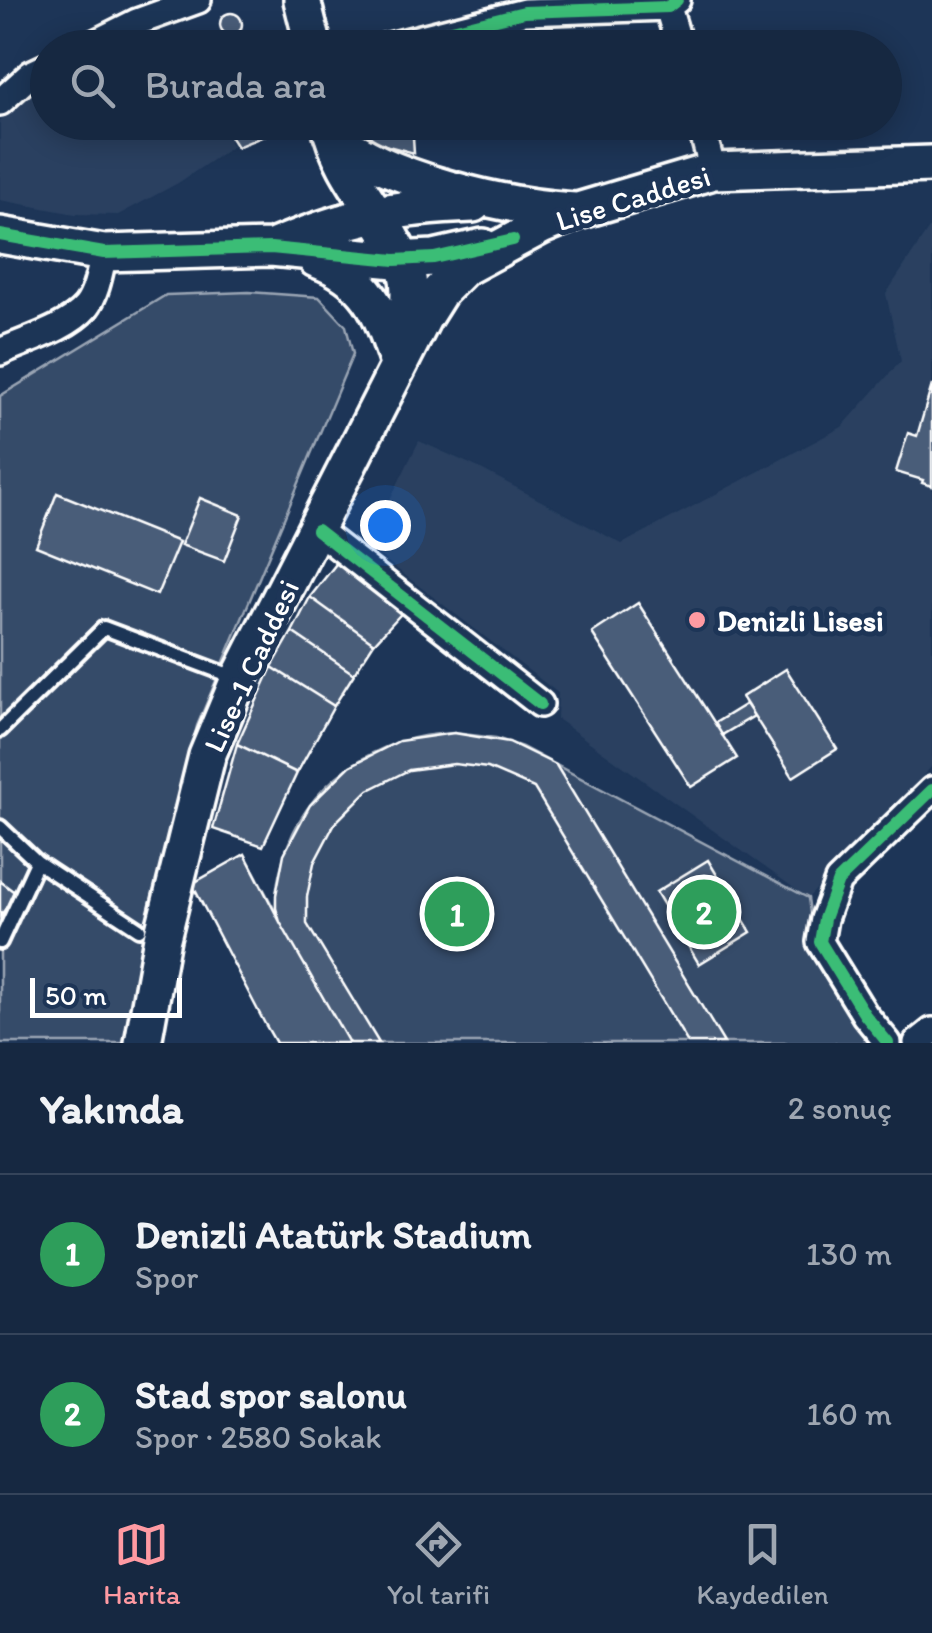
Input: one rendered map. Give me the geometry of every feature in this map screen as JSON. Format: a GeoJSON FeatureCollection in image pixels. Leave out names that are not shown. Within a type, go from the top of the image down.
{"type":"FeatureCollection","features":[{"type":"Feature","properties":{"kind":"street"},"geometry":{"type":"LineString","coordinates":[[121,30],[198,0]]}},
{"type":"Feature","properties":{"kind":"street"},"geometry":{"type":"LineString","coordinates":[[302,0],[310,30]]}},
{"type":"Feature","properties":{"kind":"street"},"geometry":{"type":"LineString","coordinates":[[441,30],[522,6],[672,3],[677,30]]}},
{"type":"Feature","properties":{"kind":"street"},"geometry":{"type":"LineString","coordinates":[[0,102],[30,75]]}},
{"type":"Feature","properties":{"kind":"street"},"geometry":{"type":"LineString","coordinates":[[336,140],[356,186],[407,245],[430,288],[422,318]]}},
{"type":"Feature","properties":{"kind":"street"},"geometry":{"type":"LineString","coordinates":[[342,140],[352,152],[377,165],[544,207]]}},
{"type":"Feature","properties":{"kind":"street"},"geometry":{"type":"LineString","coordinates":[[705,140],[714,171]]}},
{"type":"Feature","properties":{"kind":"street","name":"Lise Caddesi"},"geometry":{"type":"LineString","coordinates":[[399,367],[422,318],[452,277],[513,240],[544,207],[714,171],[932,164]]}},
{"type":"Feature","properties":{"kind":"street"},"geometry":{"type":"LineString","coordinates":[[282,250],[330,224],[407,245],[442,224],[544,207]]}},
{"type":"Feature","properties":{"kind":"street"},"geometry":{"type":"LineString","coordinates":[[0,235],[104,253],[513,240]]}},
{"type":"Feature","properties":{"kind":"street"},"geometry":{"type":"LineString","coordinates":[[399,367],[410,292],[407,245]]}},
{"type":"Feature","properties":{"kind":"street"},"geometry":{"type":"LineString","coordinates":[[282,250],[338,267],[362,286],[386,326],[399,367]]}},
{"type":"Feature","properties":{"kind":"street"},"geometry":{"type":"LineString","coordinates":[[0,352],[71,319],[84,308],[92,296],[104,253]]}},
{"type":"Feature","properties":{"kind":"street","name":"Lise-1 Caddesi"},"geometry":{"type":"LineString","coordinates":[[143,1043],[162,938],[207,756],[239,679],[399,367]]}},
{"type":"Feature","properties":{"kind":"street"},"geometry":{"type":"LineString","coordinates":[[317,530],[540,704]]}},
{"type":"Feature","properties":{"kind":"street"},"geometry":{"type":"LineString","coordinates":[[888,1043],[864,1015],[820,942],[824,918],[838,880],[932,790]]}},
{"type":"Feature","properties":{"kind":"street"},"geometry":{"type":"LineString","coordinates":[[918,1043],[932,1031]]}},
{"type":"Feature","properties":{"kind":"lane"},"geometry":{"type":"LineString","coordinates":[[0,730],[104,628],[239,679]]}},
{"type":"Feature","properties":{"kind":"lane"},"geometry":{"type":"LineString","coordinates":[[0,827],[37,862],[139,929]]}},
{"type":"Feature","properties":{"kind":"lane"},"geometry":{"type":"LineString","coordinates":[[0,942],[37,862]]}},
{"type":"Feature","properties":{"kind":"shaded area"},"geometry":{"type":"Polygon","coordinates":[[[30,85],[30,140],[229,140],[233,146],[178,183],[118,215],[75,214],[0,200],[0,122],[30,85]]]}},
{"type":"Feature","properties":{"kind":"shaded area","name":"Denizli Lisesi"},"geometry":{"type":"Polygon","coordinates":[[[932,224],[932,766],[808,898],[557,719],[558,693],[367,546],[419,441],[481,469],[622,544],[842,427],[901,361],[886,294],[932,224]]]}},
{"type":"Feature","properties":{"kind":"shaded area"},"geometry":{"type":"Polygon","coordinates":[[[249,292],[319,297],[346,326],[353,354],[197,726],[124,1043],[0,1043],[0,396],[166,295],[249,292]]]}},
{"type":"Feature","properties":{"kind":"shaded area"},"geometry":{"type":"Polygon","coordinates":[[[454,733],[496,738],[522,747],[808,898],[813,936],[880,1043],[276,1043],[192,884],[245,854],[277,914],[278,880],[293,833],[326,787],[348,768],[397,743],[454,733]]]}},
{"type":"Feature","properties":{"kind":"building"},"geometry":{"type":"Polygon","coordinates":[[[227,14],[235,14],[241,20],[240,30],[221,28],[221,20],[227,14]]]}},
{"type":"Feature","properties":{"kind":"building"},"geometry":{"type":"Polygon","coordinates":[[[233,140],[254,140],[237,147],[233,140]]]}},
{"type":"Feature","properties":{"kind":"building"},"geometry":{"type":"Polygon","coordinates":[[[413,140],[414,153],[373,142],[413,140]]]}},
{"type":"Feature","properties":{"kind":"building"},"geometry":{"type":"Polygon","coordinates":[[[932,385],[932,486],[896,472],[908,433],[917,436],[932,385]]]}},
{"type":"Feature","properties":{"kind":"building"},"geometry":{"type":"Polygon","coordinates":[[[57,493],[179,542],[157,595],[36,546],[57,493]]]}},
{"type":"Feature","properties":{"kind":"building"},"geometry":{"type":"Polygon","coordinates":[[[200,498],[242,515],[224,561],[181,545],[200,498]]]}},
{"type":"Feature","properties":{"kind":"building"},"geometry":{"type":"Polygon","coordinates":[[[343,555],[409,605],[374,643],[310,597],[343,555]]]}},
{"type":"Feature","properties":{"kind":"building"},"geometry":{"type":"Polygon","coordinates":[[[310,597],[374,643],[354,674],[292,632],[310,597]]]}},
{"type":"Feature","properties":{"kind":"building"},"geometry":{"type":"Polygon","coordinates":[[[638,603],[737,758],[691,787],[592,633],[638,603]]]}},
{"type":"Feature","properties":{"kind":"building"},"geometry":{"type":"Polygon","coordinates":[[[292,632],[354,674],[334,706],[272,667],[292,632]]]}},
{"type":"Feature","properties":{"kind":"building"},"geometry":{"type":"Polygon","coordinates":[[[272,667],[334,706],[297,773],[237,744],[272,667]]]}},
{"type":"Feature","properties":{"kind":"building"},"geometry":{"type":"Polygon","coordinates":[[[786,669],[837,749],[793,777],[742,697],[786,669]]]}},
{"type":"Feature","properties":{"kind":"building"},"geometry":{"type":"Polygon","coordinates":[[[746,704],[754,716],[722,735],[715,723],[746,704]]]}},
{"type":"Feature","properties":{"kind":"building"},"geometry":{"type":"Polygon","coordinates":[[[454,733],[509,742],[556,765],[724,1043],[688,1043],[534,788],[488,768],[454,764],[409,770],[367,791],[335,823],[314,863],[307,897],[307,924],[379,1043],[349,1043],[280,922],[276,895],[284,854],[310,805],[350,766],[399,741],[454,733]]]}},
{"type":"Feature","properties":{"kind":"building"},"geometry":{"type":"Polygon","coordinates":[[[237,744],[297,773],[263,846],[213,829],[237,744]]]}},
{"type":"Feature","properties":{"kind":"building"},"geometry":{"type":"Polygon","coordinates":[[[245,854],[349,1043],[276,1043],[265,1024],[192,884],[245,854]]]}},
{"type":"Feature","properties":{"kind":"building"},"geometry":{"type":"Polygon","coordinates":[[[708,860],[751,932],[699,964],[656,892],[708,860]]]}},
{"type":"Feature","properties":{"kind":"building"},"geometry":{"type":"Polygon","coordinates":[[[0,881],[17,894],[0,916],[0,881]]]}},
{"type":"Feature","properties":{"kind":"cycle path"},"geometry":{"type":"LineString","coordinates":[[452,30],[524,12],[668,7],[677,0]]}},
{"type":"Feature","properties":{"kind":"cycle path"},"geometry":{"type":"LineString","coordinates":[[0,235],[104,253],[271,248],[395,260],[434,258],[513,240]]}},
{"type":"Feature","properties":{"kind":"cycle path"},"geometry":{"type":"LineString","coordinates":[[317,530],[540,704]]}},
{"type":"Feature","properties":{"kind":"cycle path"},"geometry":{"type":"LineString","coordinates":[[888,1043],[865,1015],[820,942],[838,881],[932,790]]}},
{"type":"Feature","properties":{"kind":"place","name":"Denizli Lisesi"},"geometry":{"type":"Point","coordinates":[697,620]}},
{"type":"Feature","properties":{"kind":"place","name":"Stad spor salonu"},"geometry":{"type":"Point","coordinates":[704,912]}},
{"type":"Feature","properties":{"kind":"place","name":"Denizli Atatürk Stadium"},"geometry":{"type":"Point","coordinates":[457,914]}}]}
